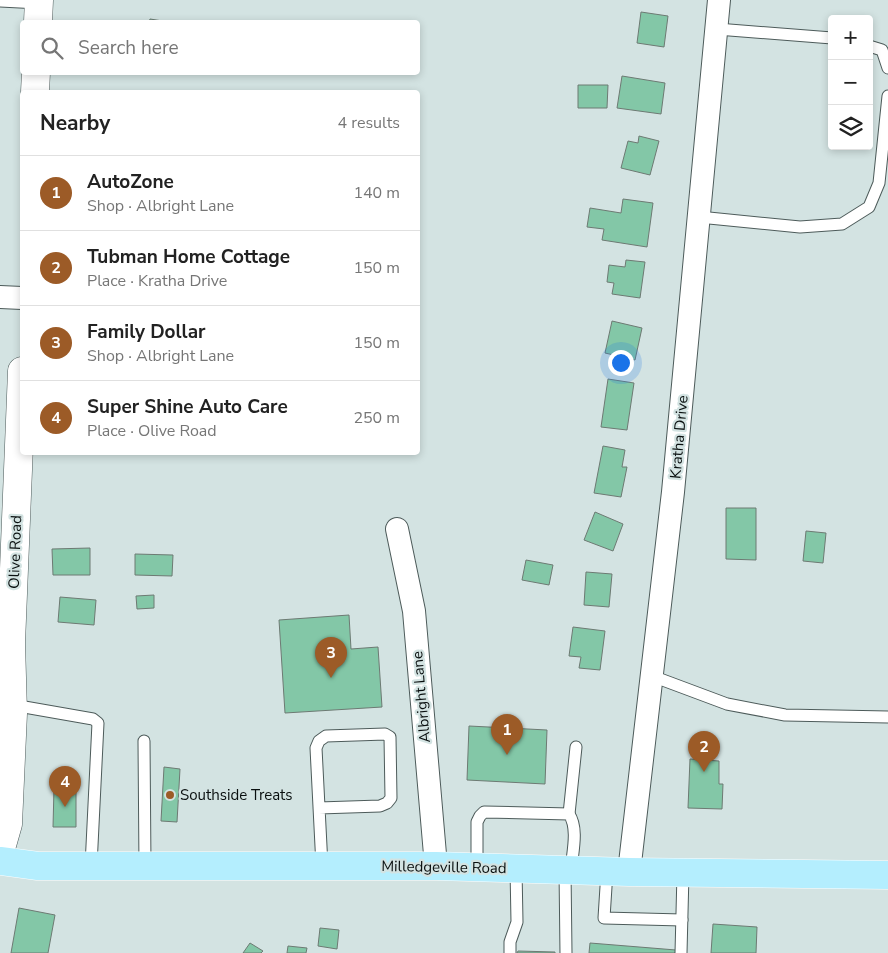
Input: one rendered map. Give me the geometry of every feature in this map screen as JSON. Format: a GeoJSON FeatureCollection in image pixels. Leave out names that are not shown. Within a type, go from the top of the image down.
{"type":"FeatureCollection","features":[{"type":"Feature","properties":{"kind":"main road","name":"Milledgeville Road"},"geometry":{"type":"LineString","coordinates":[[0,860],[38,866],[436,866],[618,872],[888,876]]}},
{"type":"Feature","properties":{"kind":"street","name":"Kratha Drive"},"geometry":{"type":"LineString","coordinates":[[618,872],[652,676],[673,492],[719,0]]}},
{"type":"Feature","properties":{"kind":"street"},"geometry":{"type":"LineString","coordinates":[[35,90],[36,75]]}},
{"type":"Feature","properties":{"kind":"street"},"geometry":{"type":"LineString","coordinates":[[0,298],[20,298]]}},
{"type":"Feature","properties":{"kind":"street","name":"Olive Road"},"geometry":{"type":"LineString","coordinates":[[0,852],[8,824],[13,704],[11,643],[20,421]]}},
{"type":"Feature","properties":{"kind":"street","name":"Albright Lane"},"geometry":{"type":"LineString","coordinates":[[397,529],[414,610],[436,866]]}},
{"type":"Feature","properties":{"kind":"lane"},"geometry":{"type":"LineString","coordinates":[[0,1],[39,8]]}},
{"type":"Feature","properties":{"kind":"lane"},"geometry":{"type":"LineString","coordinates":[[717,29],[828,38]]}},
{"type":"Feature","properties":{"kind":"lane"},"geometry":{"type":"LineString","coordinates":[[873,47],[882,50],[888,68]]}},
{"type":"Feature","properties":{"kind":"lane"},"geometry":{"type":"LineString","coordinates":[[699,217],[800,227],[842,224],[870,207],[879,183],[888,96]]}},
{"type":"Feature","properties":{"kind":"lane"},"geometry":{"type":"LineString","coordinates":[[652,676],[727,704],[786,715],[888,717]]}},
{"type":"Feature","properties":{"kind":"lane"},"geometry":{"type":"LineString","coordinates":[[13,704],[93,719],[98,723],[91,866]]}},
{"type":"Feature","properties":{"kind":"lane"},"geometry":{"type":"LineString","coordinates":[[319,808],[380,806],[387,803],[391,798],[390,737],[385,734],[326,736],[319,742],[316,748],[319,808],[322,866]]}},
{"type":"Feature","properties":{"kind":"lane"},"geometry":{"type":"LineString","coordinates":[[144,741],[145,866]]}},
{"type":"Feature","properties":{"kind":"lane"},"geometry":{"type":"LineString","coordinates":[[566,953],[568,870],[574,828],[569,814],[576,747]]}},
{"type":"Feature","properties":{"kind":"lane"},"geometry":{"type":"LineString","coordinates":[[477,867],[477,822],[484,812],[569,814]]}},
{"type":"Feature","properties":{"kind":"lane"},"geometry":{"type":"LineString","coordinates":[[510,953],[510,942],[517,922],[516,869]]}},
{"type":"Feature","properties":{"kind":"lane"},"geometry":{"type":"LineString","coordinates":[[618,872],[604,918],[682,920]]}},
{"type":"Feature","properties":{"kind":"lane"},"geometry":{"type":"LineString","coordinates":[[681,953],[683,873]]}},
{"type":"Feature","properties":{"kind":"building"},"geometry":{"type":"Polygon","coordinates":[[[641,12],[668,16],[664,47],[637,43],[641,12]]]}},
{"type":"Feature","properties":{"kind":"building"},"geometry":{"type":"Polygon","coordinates":[[[622,76],[665,83],[661,114],[617,108],[622,76]]]}},
{"type":"Feature","properties":{"kind":"building"},"geometry":{"type":"Polygon","coordinates":[[[578,85],[608,85],[607,108],[578,108],[578,85]]]}},
{"type":"Feature","properties":{"kind":"building"},"geometry":{"type":"Polygon","coordinates":[[[639,136],[659,141],[650,175],[621,168],[628,141],[638,143],[639,136]]]}},
{"type":"Feature","properties":{"kind":"building"},"geometry":{"type":"Polygon","coordinates":[[[623,199],[653,203],[647,247],[602,240],[604,229],[587,227],[590,208],[621,213],[623,199]]]}},
{"type":"Feature","properties":{"kind":"building"},"geometry":{"type":"Polygon","coordinates":[[[626,260],[645,262],[640,298],[612,294],[614,283],[607,282],[609,265],[625,267],[626,260]]]}},
{"type":"Feature","properties":{"kind":"building"},"geometry":{"type":"Polygon","coordinates":[[[612,321],[642,328],[635,360],[605,353],[612,321]]]}},
{"type":"Feature","properties":{"kind":"building"},"geometry":{"type":"Polygon","coordinates":[[[608,379],[634,383],[627,430],[601,427],[608,379]]]}},
{"type":"Feature","properties":{"kind":"building"},"geometry":{"type":"Polygon","coordinates":[[[603,446],[625,450],[622,467],[627,467],[621,497],[594,493],[603,446]]]}},
{"type":"Feature","properties":{"kind":"building"},"geometry":{"type":"Polygon","coordinates":[[[726,508],[756,508],[756,560],[726,559],[726,508]]]}},
{"type":"Feature","properties":{"kind":"building"},"geometry":{"type":"Polygon","coordinates":[[[595,512],[623,524],[613,551],[584,540],[595,512]]]}},
{"type":"Feature","properties":{"kind":"building"},"geometry":{"type":"Polygon","coordinates":[[[806,531],[826,533],[823,563],[803,561],[806,531]]]}},
{"type":"Feature","properties":{"kind":"building"},"geometry":{"type":"Polygon","coordinates":[[[90,548],[90,575],[53,575],[52,549],[90,548]]]}},
{"type":"Feature","properties":{"kind":"building"},"geometry":{"type":"Polygon","coordinates":[[[135,554],[173,555],[172,576],[135,575],[135,554]]]}},
{"type":"Feature","properties":{"kind":"building"},"geometry":{"type":"Polygon","coordinates":[[[526,560],[553,565],[549,585],[522,580],[526,560]]]}},
{"type":"Feature","properties":{"kind":"building"},"geometry":{"type":"Polygon","coordinates":[[[586,572],[612,574],[609,607],[584,605],[586,572]]]}},
{"type":"Feature","properties":{"kind":"building"},"geometry":{"type":"Polygon","coordinates":[[[154,595],[154,608],[137,609],[136,596],[154,595]]]}},
{"type":"Feature","properties":{"kind":"building"},"geometry":{"type":"Polygon","coordinates":[[[60,597],[96,600],[94,625],[58,622],[60,597]]]}},
{"type":"Feature","properties":{"kind":"building"},"geometry":{"type":"Polygon","coordinates":[[[349,615],[351,649],[378,647],[382,707],[285,713],[279,620],[349,615]]]}},
{"type":"Feature","properties":{"kind":"building"},"geometry":{"type":"Polygon","coordinates":[[[573,627],[605,631],[600,670],[579,668],[581,657],[569,656],[573,627]]]}},
{"type":"Feature","properties":{"kind":"building"},"geometry":{"type":"Polygon","coordinates":[[[469,726],[547,730],[545,784],[467,780],[469,726]]]}},
{"type":"Feature","properties":{"kind":"building"},"geometry":{"type":"Polygon","coordinates":[[[690,759],[719,761],[719,784],[723,784],[722,809],[688,808],[690,759]]]}},
{"type":"Feature","properties":{"kind":"building","name":"Southside Treats"},"geometry":{"type":"Polygon","coordinates":[[[164,767],[180,769],[177,822],[161,821],[164,767]]]}},
{"type":"Feature","properties":{"kind":"building"},"geometry":{"type":"Polygon","coordinates":[[[54,788],[76,788],[76,827],[53,827],[54,788]]]}},
{"type":"Feature","properties":{"kind":"building"},"geometry":{"type":"Polygon","coordinates":[[[19,908],[55,915],[48,953],[11,953],[19,908]]]}},
{"type":"Feature","properties":{"kind":"building"},"geometry":{"type":"Polygon","coordinates":[[[713,924],[757,927],[756,953],[711,953],[713,924]]]}},
{"type":"Feature","properties":{"kind":"building"},"geometry":{"type":"Polygon","coordinates":[[[320,928],[339,930],[337,949],[318,946],[320,928]]]}},
{"type":"Feature","properties":{"kind":"building"},"geometry":{"type":"Polygon","coordinates":[[[250,943],[263,951],[261,953],[243,953],[250,943]]]}},
{"type":"Feature","properties":{"kind":"building"},"geometry":{"type":"Polygon","coordinates":[[[590,943],[676,950],[675,953],[589,953],[590,943]]]}},
{"type":"Feature","properties":{"kind":"building"},"geometry":{"type":"Polygon","coordinates":[[[288,946],[307,948],[306,953],[287,953],[288,946]]]}},
{"type":"Feature","properties":{"kind":"building"},"geometry":{"type":"Polygon","coordinates":[[[518,951],[555,952],[555,953],[517,953],[518,951]]]}},
{"type":"Feature","properties":{"kind":"place","name":"Family Dollar"},"geometry":{"type":"Point","coordinates":[331,678]}},
{"type":"Feature","properties":{"kind":"place","name":"AutoZone"},"geometry":{"type":"Point","coordinates":[507,755]}},
{"type":"Feature","properties":{"kind":"place","name":"Tubman Home Cottage"},"geometry":{"type":"Point","coordinates":[704,772]}},
{"type":"Feature","properties":{"kind":"place","name":"Southside Treats"},"geometry":{"type":"Point","coordinates":[170,795]}},
{"type":"Feature","properties":{"kind":"place","name":"Super Shine Auto Care"},"geometry":{"type":"Point","coordinates":[65,807]}}]}
